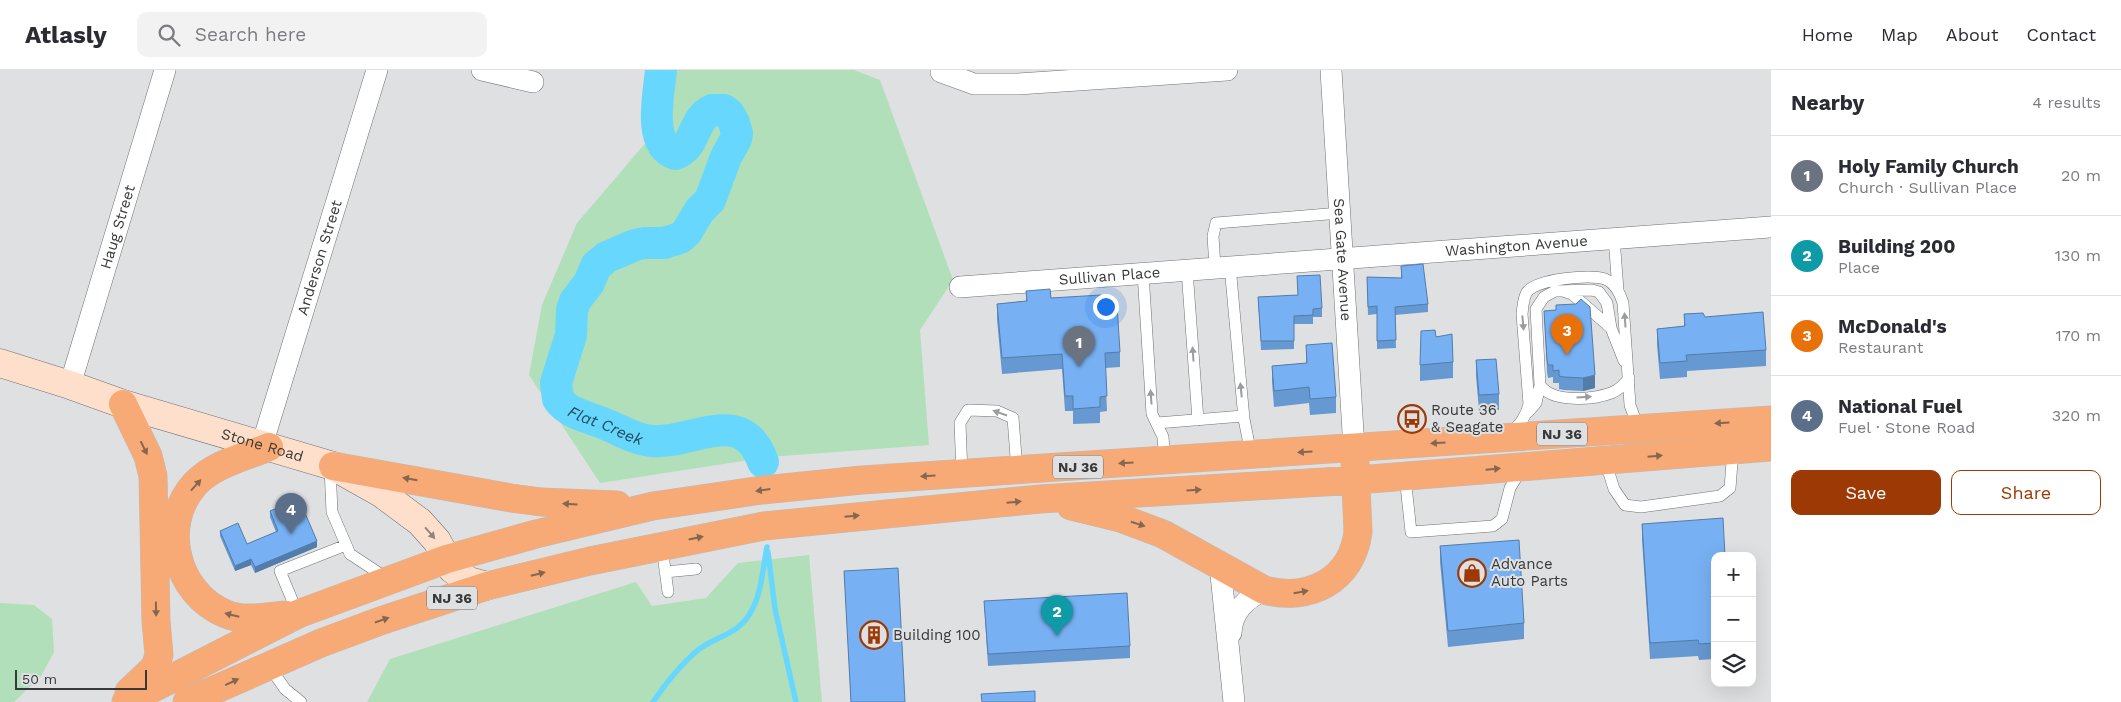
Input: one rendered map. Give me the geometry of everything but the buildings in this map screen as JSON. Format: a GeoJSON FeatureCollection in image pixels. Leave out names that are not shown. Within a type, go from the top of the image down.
{"type":"FeatureCollection","features":[{"type":"Feature","properties":{"kind":"highway"},"geometry":{"type":"LineString","coordinates":[[119,702],[155,667],[160,650],[156,621],[153,476],[148,456],[123,404]]}},
{"type":"Feature","properties":{"kind":"highway","name":"NJ 36"},"geometry":{"type":"LineString","coordinates":[[126,702],[298,614],[389,580],[446,560],[536,534],[654,506],[801,485],[1771,420]]}},
{"type":"Feature","properties":{"kind":"highway"},"geometry":{"type":"LineString","coordinates":[[266,446],[208,472],[195,485],[178,515],[175,549],[180,567],[188,584],[210,606],[237,618],[298,614]]}},
{"type":"Feature","properties":{"kind":"highway","name":"NJ 36"},"geometry":{"type":"LineString","coordinates":[[187,702],[268,665],[383,620],[487,586],[661,545],[728,532],[803,520],[1040,499],[1357,480],[1771,447]]}},
{"type":"Feature","properties":{"kind":"highway"},"geometry":{"type":"LineString","coordinates":[[1040,499],[1074,506],[1144,526],[1163,534],[1264,590],[1282,594],[1303,592],[1329,582],[1344,569],[1354,551],[1358,532],[1357,480],[1354,449]]}},
{"type":"Feature","properties":{"kind":"highway"},"geometry":{"type":"LineString","coordinates":[[331,465],[526,500],[570,504],[654,506]]}},
{"type":"Feature","properties":{"kind":"main road","name":"Stone Road"},"geometry":{"type":"LineString","coordinates":[[0,363],[70,384],[123,404],[331,465],[381,492],[420,522],[437,541],[452,569],[461,577],[487,586]]}},
{"type":"Feature","properties":{"kind":"street","name":"Haug Street"},"geometry":{"type":"LineString","coordinates":[[70,384],[165,70]]}},
{"type":"Feature","properties":{"kind":"street","name":"Anderson Street"},"geometry":{"type":"LineString","coordinates":[[266,446],[377,70]]}},
{"type":"Feature","properties":{"kind":"street"},"geometry":{"type":"LineString","coordinates":[[482,70],[533,82]]}},
{"type":"Feature","properties":{"kind":"street"},"geometry":{"type":"LineString","coordinates":[[941,72],[974,84],[1018,84],[1227,70]]}},
{"type":"Feature","properties":{"kind":"street","name":"Sea Gate Avenue"},"geometry":{"type":"LineString","coordinates":[[1331,70],[1354,449]]}},
{"type":"Feature","properties":{"kind":"street","name":"Washington Avenue"},"geometry":{"type":"LineString","coordinates":[[1260,264],[1771,227]]}},
{"type":"Feature","properties":{"kind":"street","name":"Sullivan Place"},"geometry":{"type":"LineString","coordinates":[[960,287],[1260,264]]}},
{"type":"Feature","properties":{"kind":"street"},"geometry":{"type":"LineString","coordinates":[[1220,565],[1234,702]]}},
{"type":"Feature","properties":{"kind":"street"},"geometry":{"type":"LineString","coordinates":[[1231,658],[1231,629],[1236,615],[1244,602],[1264,590]]}},
{"type":"Feature","properties":{"kind":"lane"},"geometry":{"type":"LineString","coordinates":[[1252,456],[1243,416],[1223,267],[1213,236],[1216,223],[1340,214]]}},
{"type":"Feature","properties":{"kind":"lane"},"geometry":{"type":"LineString","coordinates":[[1614,238],[1618,290],[1623,302],[1632,413],[1635,419],[1652,427]]}},
{"type":"Feature","properties":{"kind":"lane"},"geometry":{"type":"LineString","coordinates":[[1187,270],[1198,420]]}},
{"type":"Feature","properties":{"kind":"lane"},"geometry":{"type":"LineString","coordinates":[[1143,273],[1152,414],[1163,437],[1165,461]]}},
{"type":"Feature","properties":{"kind":"lane"},"geometry":{"type":"LineString","coordinates":[[1527,414],[1529,404],[1522,314],[1527,292],[1534,285],[1545,281],[1591,277],[1604,279],[1618,290]]}},
{"type":"Feature","properties":{"kind":"lane"},"geometry":{"type":"LineString","coordinates":[[1506,438],[1520,425],[1536,403],[1540,386],[1536,309],[1549,293],[1592,290],[1599,292],[1607,303],[1611,328],[1629,375]]}},
{"type":"Feature","properties":{"kind":"lane"},"geometry":{"type":"LineString","coordinates":[[1563,291],[1572,294],[1611,328]]}},
{"type":"Feature","properties":{"kind":"lane"},"geometry":{"type":"LineString","coordinates":[[1540,386],[1547,393],[1555,396],[1570,398],[1595,396],[1617,390],[1629,375]]}},
{"type":"Feature","properties":{"kind":"lane"},"geometry":{"type":"LineString","coordinates":[[962,474],[960,424],[968,410],[996,410],[1013,418],[1017,470]]}},
{"type":"Feature","properties":{"kind":"lane"},"geometry":{"type":"LineString","coordinates":[[1157,424],[1243,416]]}},
{"type":"Feature","properties":{"kind":"lane"},"geometry":{"type":"LineString","coordinates":[[1605,460],[1614,489],[1625,505],[1642,507],[1720,496],[1730,488],[1733,450]]}},
{"type":"Feature","properties":{"kind":"lane"},"geometry":{"type":"LineString","coordinates":[[331,465],[332,512],[350,554],[389,580]]}},
{"type":"Feature","properties":{"kind":"lane"},"geometry":{"type":"LineString","coordinates":[[1405,476],[1411,532],[1484,527],[1493,526],[1502,519],[1510,488],[1523,467]]}},
{"type":"Feature","properties":{"kind":"lane"},"geometry":{"type":"LineString","coordinates":[[298,614],[280,571],[346,545]]}},
{"type":"Feature","properties":{"kind":"lane"},"geometry":{"type":"LineString","coordinates":[[661,545],[668,592]]}},
{"type":"Feature","properties":{"kind":"lane"},"geometry":{"type":"LineString","coordinates":[[665,572],[696,569]]}},
{"type":"Feature","properties":{"kind":"lane"},"geometry":{"type":"LineString","coordinates":[[268,665],[285,689],[301,702]]}},
{"type":"Feature","properties":{"kind":"green space"},"geometry":{"type":"Polygon","coordinates":[[[654,70],[854,70],[880,80],[953,280],[920,330],[929,445],[769,457],[600,483],[529,375],[542,305],[577,223],[648,140],[654,70]]]}},
{"type":"Feature","properties":{"kind":"green space"},"geometry":{"type":"Polygon","coordinates":[[[809,555],[822,702],[367,702],[390,659],[636,582],[652,606],[706,598],[738,563],[809,555]]]}},
{"type":"Feature","properties":{"kind":"green space"},"geometry":{"type":"Polygon","coordinates":[[[0,603],[34,605],[52,619],[54,652],[41,676],[14,702],[0,702],[0,603]]]}},
{"type":"Feature","properties":{"kind":"waterway","name":"Flat Creek"},"geometry":{"type":"LineString","coordinates":[[661,70],[657,117],[661,140],[666,148],[675,154],[682,151],[691,140],[701,120],[712,110],[724,110],[729,114],[737,133],[736,139],[726,157],[710,200],[700,210],[686,233],[680,238],[664,243],[635,245],[607,257],[596,266],[589,283],[575,301],[572,310],[571,335],[556,383],[558,399],[576,413],[644,440],[667,441],[714,431],[729,430],[742,434],[754,444],[763,462]]}},
{"type":"Feature","properties":{"kind":"waterway","name":"Flat Creek"},"geometry":{"type":"LineString","coordinates":[[653,702],[674,674],[691,656],[706,645],[734,630],[747,618],[758,595],[767,547]]}},
{"type":"Feature","properties":{"kind":"waterway"},"geometry":{"type":"LineString","coordinates":[[768,552],[775,609],[796,702]]}},
{"type":"Feature","properties":{"kind":"place","name":"McDonald's"},"geometry":{"type":"Point","coordinates":[1567,355]}},
{"type":"Feature","properties":{"kind":"place","name":"Holy Family Church"},"geometry":{"type":"Point","coordinates":[1079,367]}},
{"type":"Feature","properties":{"kind":"place","name":"Route 36 & Seagate"},"geometry":{"type":"Point","coordinates":[1412,419]}},
{"type":"Feature","properties":{"kind":"place","name":"National Fuel"},"geometry":{"type":"Point","coordinates":[291,534]}},
{"type":"Feature","properties":{"kind":"place","name":"Advance Auto Parts"},"geometry":{"type":"Point","coordinates":[1472,573]}},
{"type":"Feature","properties":{"kind":"place","name":"Building 100"},"geometry":{"type":"Point","coordinates":[874,635]}},
{"type":"Feature","properties":{"kind":"place","name":"Building 200"},"geometry":{"type":"Point","coordinates":[1057,636]}}]}
